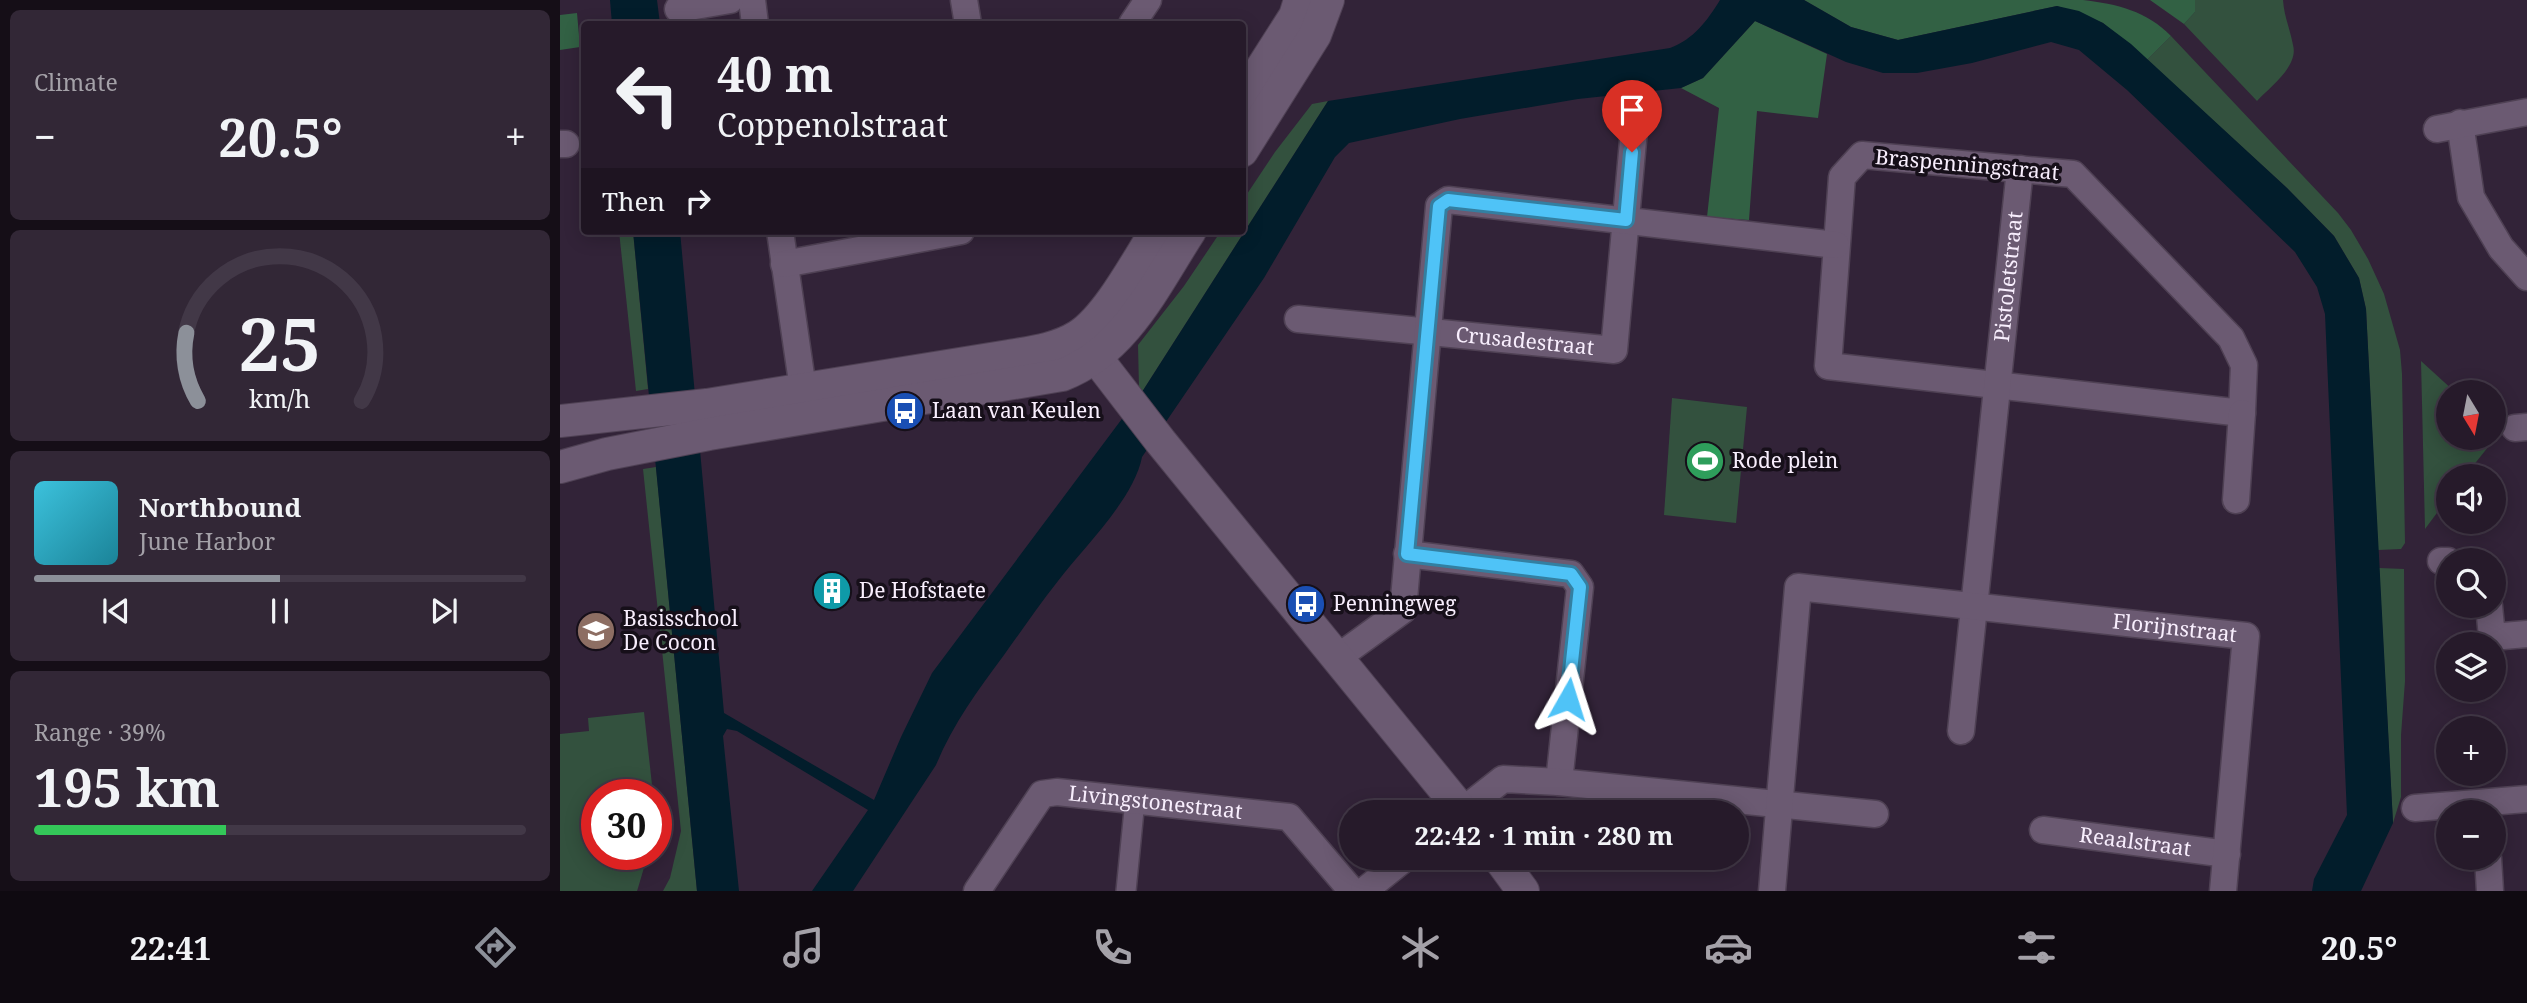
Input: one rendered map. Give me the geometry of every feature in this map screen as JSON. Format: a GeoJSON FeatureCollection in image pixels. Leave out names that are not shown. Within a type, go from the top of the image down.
{"type":"FeatureCollection","features":[{"type":"Feature","properties":{"kind":"street"},"geometry":{"type":"LineString","coordinates":[[678,9],[730,0]]}},
{"type":"Feature","properties":{"kind":"street"},"geometry":{"type":"LineString","coordinates":[[752,0],[755,21]]}},
{"type":"Feature","properties":{"kind":"street"},"geometry":{"type":"LineString","coordinates":[[964,0],[968,21]]}},
{"type":"Feature","properties":{"kind":"street"},"geometry":{"type":"LineString","coordinates":[[1134,21],[1148,0]]}},
{"type":"Feature","properties":{"kind":"street"},"geometry":{"type":"LineString","coordinates":[[1246,93],[1295,16],[1300,0]]}},
{"type":"Feature","properties":{"kind":"street"},"geometry":{"type":"LineString","coordinates":[[1246,145],[1315,35],[1328,0]]}},
{"type":"Feature","properties":{"kind":"street"},"geometry":{"type":"LineString","coordinates":[[2527,112],[2449,126],[2471,197],[2501,248],[2527,277]]}},
{"type":"Feature","properties":{"kind":"street","name":"Crusadestraat"},"geometry":{"type":"LineString","coordinates":[[1298,319],[1614,350],[1634,130]]}},
{"type":"Feature","properties":{"kind":"street","name":"Braspenningstraat"},"geometry":{"type":"LineString","coordinates":[[2236,500],[2242,413],[2244,365],[2231,338],[2073,174],[1862,155],[1842,177],[1828,366],[2242,413]]}},
{"type":"Feature","properties":{"kind":"street","name":"Pistoletstraat"},"geometry":{"type":"LineString","coordinates":[[1996,385],[2020,169]]}},
{"type":"Feature","properties":{"kind":"street"},"geometry":{"type":"LineString","coordinates":[[1337,658],[1402,610],[1439,206],[1448,200],[1836,244]]}},
{"type":"Feature","properties":{"kind":"street"},"geometry":{"type":"LineString","coordinates":[[780,235],[806,403]]}},
{"type":"Feature","properties":{"kind":"street"},"geometry":{"type":"LineString","coordinates":[[784,264],[940,235]]}},
{"type":"Feature","properties":{"kind":"street"},"geometry":{"type":"LineString","coordinates":[[1088,347],[1098,318],[1153,235]]}},
{"type":"Feature","properties":{"kind":"street"},"geometry":{"type":"LineString","coordinates":[[560,467],[708,420],[806,403],[1057,346],[1088,347],[1129,324],[1187,235]]}},
{"type":"Feature","properties":{"kind":"street"},"geometry":{"type":"LineString","coordinates":[[1088,347],[1161,442],[1452,800]]}},
{"type":"Feature","properties":{"kind":"street"},"geometry":{"type":"LineString","coordinates":[[1961,731],[1996,385]]}},
{"type":"Feature","properties":{"kind":"street"},"geometry":{"type":"LineString","coordinates":[[560,421],[601,418],[708,420]]}},
{"type":"Feature","properties":{"kind":"street"},"geometry":{"type":"LineString","coordinates":[[1407,554],[1571,574],[1580,587],[1559,782]]}},
{"type":"Feature","properties":{"kind":"street","name":"Florijnstraat"},"geometry":{"type":"LineString","coordinates":[[1772,891],[1798,587],[2246,636],[2223,891]]}},
{"type":"Feature","properties":{"kind":"street"},"geometry":{"type":"LineString","coordinates":[[2490,618],[2492,637],[2527,634]]}},
{"type":"Feature","properties":{"kind":"street"},"geometry":{"type":"LineString","coordinates":[[1477,800],[1503,779],[1559,782],[1875,814]]}},
{"type":"Feature","properties":{"kind":"street","name":"Livingstonestraat"},"geometry":{"type":"LineString","coordinates":[[977,891],[1042,794],[1057,792],[1289,817],[1352,891]]}},
{"type":"Feature","properties":{"kind":"street"},"geometry":{"type":"LineString","coordinates":[[2506,803],[2527,799]]}},
{"type":"Feature","properties":{"kind":"street"},"geometry":{"type":"LineString","coordinates":[[1126,891],[1135,800]]}},
{"type":"Feature","properties":{"kind":"street"},"geometry":{"type":"LineString","coordinates":[[2415,808],[2436,808]]}},
{"type":"Feature","properties":{"kind":"street","name":"Reaalstraat"},"geometry":{"type":"LineString","coordinates":[[2043,830],[2227,854]]}},
{"type":"Feature","properties":{"kind":"street"},"geometry":{"type":"LineString","coordinates":[[1364,891],[1390,870]]}},
{"type":"Feature","properties":{"kind":"street"},"geometry":{"type":"LineString","coordinates":[[1508,870],[1523,891]]}},
{"type":"Feature","properties":{"kind":"street"},"geometry":{"type":"LineString","coordinates":[[2489,870],[2490,891]]}},
{"type":"Feature","properties":{"kind":"green space"},"geometry":{"type":"Polygon","coordinates":[[[1804,0],[2083,0],[2131,10],[2152,20],[2171,36],[2147,60],[2103,23],[2057,6],[1898,40],[1851,27],[1804,0]]]}},
{"type":"Feature","properties":{"kind":"green space"},"geometry":{"type":"Polygon","coordinates":[[[2150,0],[2195,0],[2195,12],[2184,24],[2150,0]]]}},
{"type":"Feature","properties":{"kind":"green space"},"geometry":{"type":"Polygon","coordinates":[[[2195,0],[2283,0],[2293,45],[2292,61],[2282,76],[2257,101],[2184,24],[2195,12],[2195,0]]]}},
{"type":"Feature","properties":{"kind":"green space"},"geometry":{"type":"Polygon","coordinates":[[[577,13],[580,47],[560,50],[560,15],[577,13]]]}},
{"type":"Feature","properties":{"kind":"green space"},"geometry":{"type":"Polygon","coordinates":[[[1755,21],[1827,54],[1818,118],[1757,111],[1749,220],[1707,217],[1719,108],[1681,88],[1703,78],[1755,21]]]}},
{"type":"Feature","properties":{"kind":"green space"},"geometry":{"type":"Polygon","coordinates":[[[2171,36],[2338,213],[2368,259],[2384,294],[2400,350],[2402,374],[2405,543],[2401,549],[2378,550],[2366,309],[2359,278],[2334,236],[2287,188],[2147,60],[2171,36]]]}},
{"type":"Feature","properties":{"kind":"green space"},"geometry":{"type":"Polygon","coordinates":[[[1328,101],[1246,229],[1246,196],[1312,104],[1328,101]]]}},
{"type":"Feature","properties":{"kind":"green space"},"geometry":{"type":"Polygon","coordinates":[[[619,235],[633,235],[648,389],[636,391],[619,235]]]}},
{"type":"Feature","properties":{"kind":"green space"},"geometry":{"type":"Polygon","coordinates":[[[1218,235],[1242,235],[1142,392],[1139,388],[1138,345],[1184,286],[1218,235]]]}},
{"type":"Feature","properties":{"kind":"green space"},"geometry":{"type":"Polygon","coordinates":[[[2421,361],[2442,380],[2436,380],[2436,450],[2486,450],[2475,464],[2436,464],[2436,514],[2425,529],[2421,361]]]}},
{"type":"Feature","properties":{"kind":"green space","name":"Rode plein"},"geometry":{"type":"Polygon","coordinates":[[[1672,398],[1747,407],[1736,523],[1664,515],[1672,398]]]}},
{"type":"Feature","properties":{"kind":"green space"},"geometry":{"type":"Polygon","coordinates":[[[656,467],[697,891],[663,891],[670,878],[681,831],[643,469],[656,467]]]}},
{"type":"Feature","properties":{"kind":"green space"},"geometry":{"type":"Polygon","coordinates":[[[2379,568],[2404,569],[2405,681],[2401,735],[2401,797],[2393,823],[2379,568]]]}},
{"type":"Feature","properties":{"kind":"green space"},"geometry":{"type":"Polygon","coordinates":[[[644,712],[651,779],[581,779],[581,870],[643,870],[637,891],[560,891],[560,734],[589,731],[588,718],[644,712]]]}},
{"type":"Feature","properties":{"kind":"water"},"geometry":{"type":"Polygon","coordinates":[[[610,0],[657,0],[660,21],[612,21],[610,0]]]}},
{"type":"Feature","properties":{"kind":"water"},"geometry":{"type":"Polygon","coordinates":[[[1720,0],[1804,0],[1851,27],[1898,40],[2057,6],[2079,11],[2103,23],[2131,44],[2287,188],[2334,236],[2359,278],[2366,309],[2393,823],[2361,891],[2312,891],[2314,879],[2347,815],[2325,314],[2317,287],[2295,252],[2127,90],[2079,50],[2051,42],[1972,63],[1917,73],[1883,73],[1846,62],[1755,21],[1703,78],[1681,88],[1578,99],[1460,119],[1349,143],[1335,157],[1264,278],[1142,457],[1137,473],[1119,506],[1051,590],[976,694],[950,735],[936,765],[853,891],[812,891],[868,810],[737,731],[727,729],[723,736],[739,891],[697,891],[633,235],[680,235],[724,713],[874,800],[932,673],[1142,392],[1242,235],[1246,235],[1246,229],[1328,101],[1670,48],[1686,40],[1720,0]]]}},
{"type":"Feature","properties":{"kind":"place","name":"Laan van Keulen"},"geometry":{"type":"Point","coordinates":[905,411]}},
{"type":"Feature","properties":{"kind":"place","name":"Rode plein"},"geometry":{"type":"Point","coordinates":[1705,461]}},
{"type":"Feature","properties":{"kind":"place","name":"De Hofstaete"},"geometry":{"type":"Point","coordinates":[832,591]}},
{"type":"Feature","properties":{"kind":"place","name":"Penningweg"},"geometry":{"type":"Point","coordinates":[1306,604]}},
{"type":"Feature","properties":{"kind":"place","name":"Basisschool De Cocon"},"geometry":{"type":"Point","coordinates":[596,631]}},
{"type":"Feature","properties":{"kind":"route"},"geometry":{"type":"LineString","coordinates":[[1568,699],[1580,587],[1571,574],[1407,554],[1439,206],[1448,200],[1626,220],[1632,152]]}}]}
